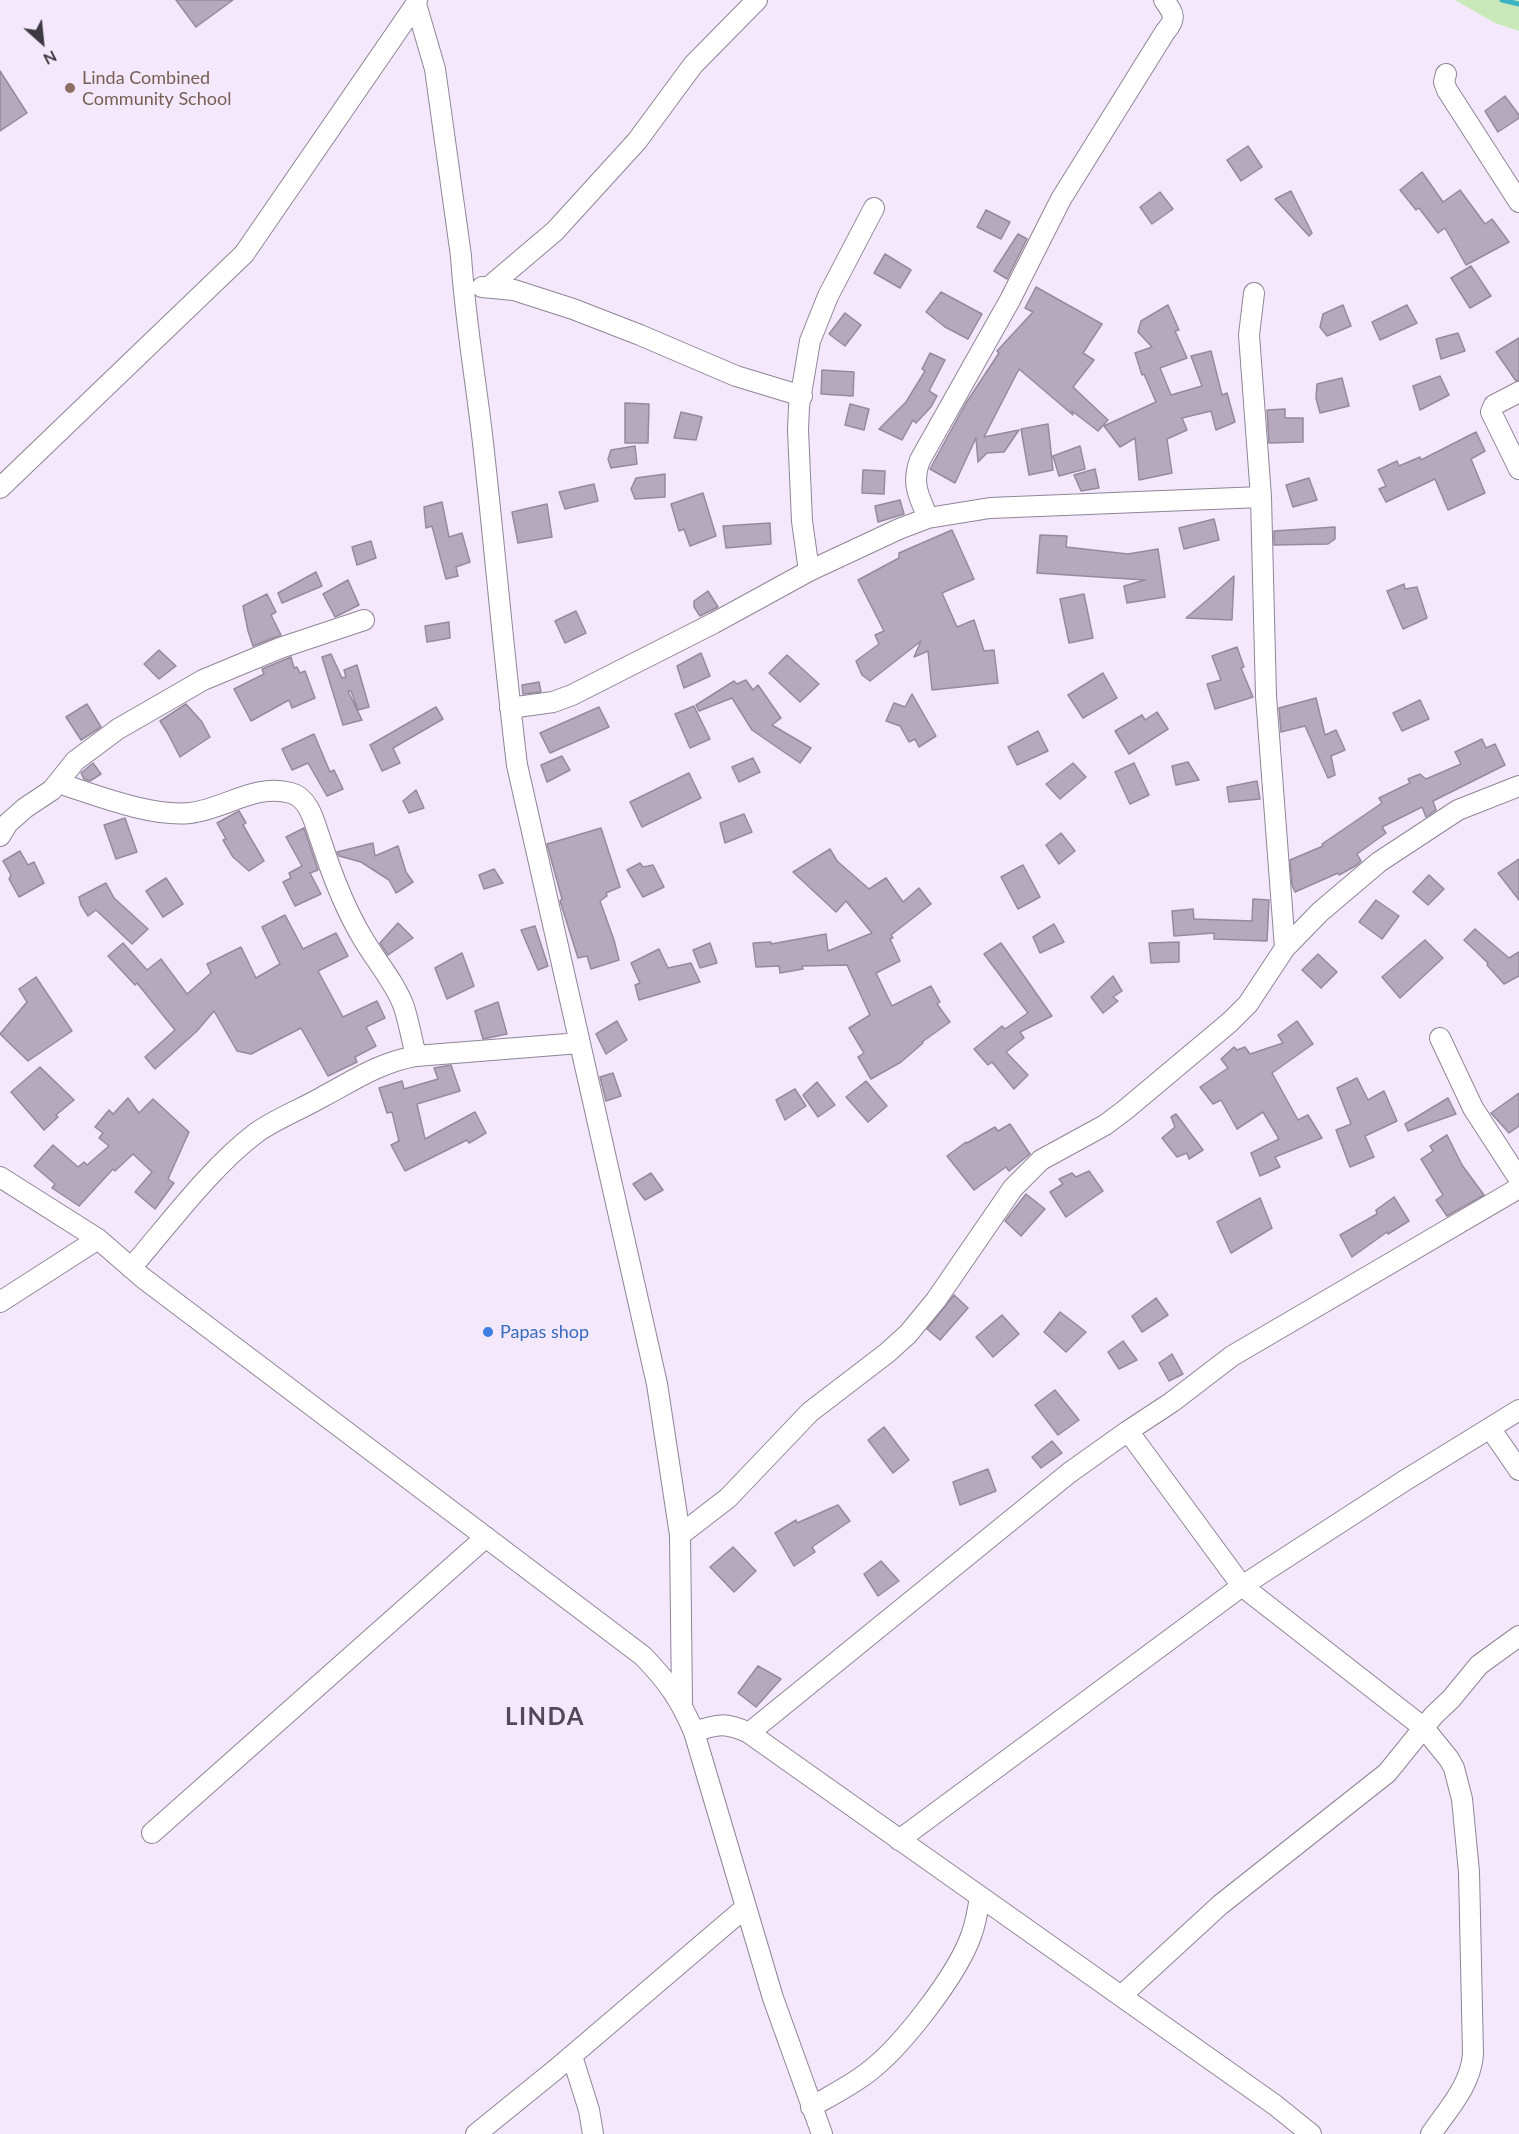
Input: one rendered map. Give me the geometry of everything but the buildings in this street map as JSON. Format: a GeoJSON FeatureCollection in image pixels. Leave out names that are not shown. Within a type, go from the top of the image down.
{"type":"FeatureCollection","features":[{"type":"Feature","properties":{"kind":"street"},"geometry":{"type":"LineString","coordinates":[[489,287],[555,231],[637,141],[693,65],[756,0]]}},
{"type":"Feature","properties":{"kind":"street"},"geometry":{"type":"LineString","coordinates":[[928,518],[915,480],[920,460],[1010,300],[1061,200],[1171,25],[1174,19],[1173,13],[1164,0]]}},
{"type":"Feature","properties":{"kind":"street"},"geometry":{"type":"LineString","coordinates":[[416,2],[435,69],[461,256],[517,765],[657,1384],[680,1535],[682,1703]]}},
{"type":"Feature","properties":{"kind":"street"},"geometry":{"type":"LineString","coordinates":[[0,488],[244,254],[416,2]]}},
{"type":"Feature","properties":{"kind":"street"},"geometry":{"type":"LineString","coordinates":[[1446,74],[1444,82],[1447,90],[1519,202]]}},
{"type":"Feature","properties":{"kind":"street"},"geometry":{"type":"LineString","coordinates":[[809,572],[799,473],[798,430],[813,331],[828,296],[874,208]]}},
{"type":"Feature","properties":{"kind":"street"},"geometry":{"type":"LineString","coordinates":[[463,287],[514,290],[640,334],[736,376],[802,396]]}},
{"type":"Feature","properties":{"kind":"street"},"geometry":{"type":"LineString","coordinates":[[1254,293],[1249,335],[1261,497],[1266,696],[1285,948]]}},
{"type":"Feature","properties":{"kind":"street"},"geometry":{"type":"LineString","coordinates":[[1519,392],[1494,405],[1491,412],[1519,469]]}},
{"type":"Feature","properties":{"kind":"street"},"geometry":{"type":"LineString","coordinates":[[510,708],[553,702],[572,695],[809,572],[899,529],[928,518],[990,508],[1261,497]]}},
{"type":"Feature","properties":{"kind":"street"},"geometry":{"type":"LineString","coordinates":[[0,836],[8,823],[58,783],[75,761],[118,729],[203,680],[280,648],[364,620]]}},
{"type":"Feature","properties":{"kind":"street"},"geometry":{"type":"LineString","coordinates":[[58,783],[111,801],[187,813],[200,812],[255,793],[287,792],[301,798],[312,815],[347,910],[404,1007],[416,1056]]}},
{"type":"Feature","properties":{"kind":"street"},"geometry":{"type":"LineString","coordinates":[[680,1535],[728,1498],[810,1412],[908,1334],[936,1300],[1013,1188],[1026,1173],[1041,1160],[1105,1125],[1230,1022],[1248,1004],[1285,948],[1320,912],[1379,862],[1458,810],[1519,786]]}},
{"type":"Feature","properties":{"kind":"street"},"geometry":{"type":"LineString","coordinates":[[1440,1038],[1473,1108],[1519,1179]]}},
{"type":"Feature","properties":{"kind":"street"},"geometry":{"type":"LineString","coordinates":[[131,1268],[196,1192],[257,1132],[366,1073],[398,1059],[416,1056],[580,1043]]}},
{"type":"Feature","properties":{"kind":"street"},"geometry":{"type":"LineString","coordinates":[[0,1177],[98,1239],[131,1268],[643,1656],[665,1679],[682,1703],[694,1732],[773,1998],[822,2134]]}},
{"type":"Feature","properties":{"kind":"street"},"geometry":{"type":"LineString","coordinates":[[749,1733],[995,1531],[1232,1356],[1519,1188]]}},
{"type":"Feature","properties":{"kind":"street"},"geometry":{"type":"LineString","coordinates":[[0,1302],[98,1239]]}},
{"type":"Feature","properties":{"kind":"street"},"geometry":{"type":"LineString","coordinates":[[899,1840],[1242,1586],[1519,1410]]}},
{"type":"Feature","properties":{"kind":"street"},"geometry":{"type":"LineString","coordinates":[[1490,1428],[1519,1470]]}},
{"type":"Feature","properties":{"kind":"street"},"geometry":{"type":"LineString","coordinates":[[1128,1431],[1242,1586],[1424,1728],[1454,1768],[1462,1799],[1469,1872],[1472,1970],[1471,2070],[1465,2084],[1431,2134]]}},
{"type":"Feature","properties":{"kind":"street"},"geometry":{"type":"LineString","coordinates":[[152,1833],[486,1537]]}},
{"type":"Feature","properties":{"kind":"street"},"geometry":{"type":"LineString","coordinates":[[1121,1996],[1220,1905],[1387,1773],[1479,1665],[1519,1636]]}},
{"type":"Feature","properties":{"kind":"street"},"geometry":{"type":"LineString","coordinates":[[694,1732],[717,1724],[729,1725],[749,1733],[1275,2105],[1311,2134]]}},
{"type":"Feature","properties":{"kind":"street"},"geometry":{"type":"LineString","coordinates":[[812,2106],[869,2072],[884,2059],[914,2025],[945,1985],[963,1955],[972,1933],[980,1897]]}},
{"type":"Feature","properties":{"kind":"street"},"geometry":{"type":"LineString","coordinates":[[476,2134],[572,2056],[746,1907]]}},
{"type":"Feature","properties":{"kind":"street"},"geometry":{"type":"LineString","coordinates":[[572,2056],[589,2110],[593,2134]]}},
{"type":"Feature","properties":{"kind":"green space"},"geometry":{"type":"Polygon","coordinates":[[[1455,0],[1519,0],[1519,31],[1495,23],[1455,0]]]}},
{"type":"Feature","properties":{"kind":"waterway"},"geometry":{"type":"LineString","coordinates":[[1502,0],[1519,4]]}},
{"type":"Feature","properties":{"kind":"place","name":"Linda Combined Community School"},"geometry":{"type":"Point","coordinates":[70,88]}},
{"type":"Feature","properties":{"kind":"place","name":"Papas shop"},"geometry":{"type":"Point","coordinates":[488,1332]}},
{"type":"Feature","properties":{"kind":"district","name":"LINDA"},"geometry":{"type":"Point","coordinates":[545,1717]}}]}
